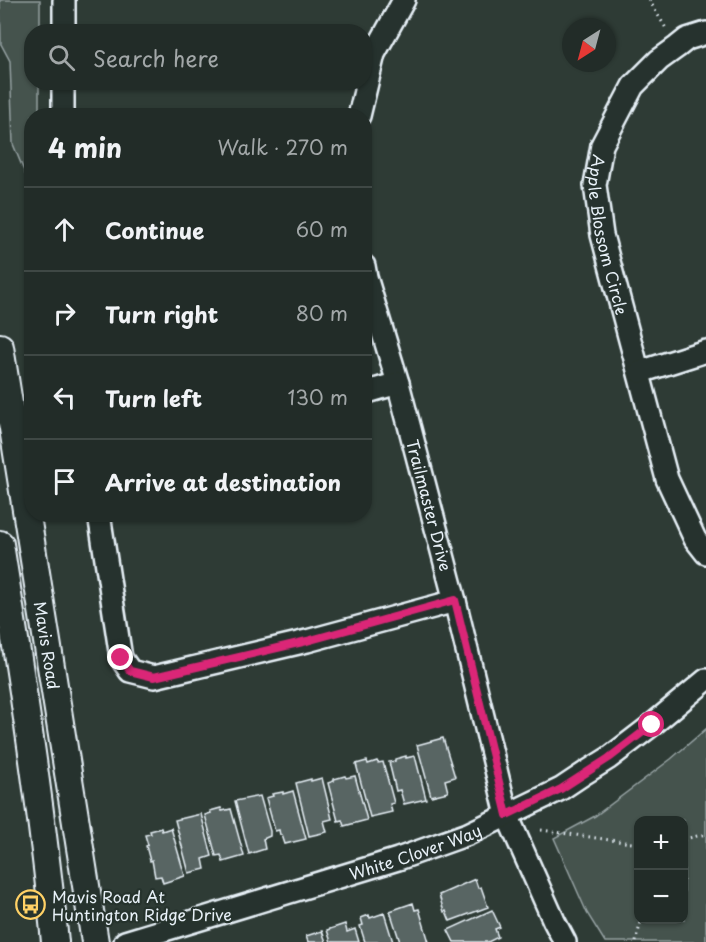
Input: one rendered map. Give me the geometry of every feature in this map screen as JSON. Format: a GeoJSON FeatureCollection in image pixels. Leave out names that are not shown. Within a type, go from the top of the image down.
{"type":"FeatureCollection","features":[{"type":"Feature","properties":{"kind":"main road","name":"Mavis Road"},"geometry":{"type":"LineString","coordinates":[[0,347],[24,497]]}},
{"type":"Feature","properties":{"kind":"main road","name":"Mavis Road"},"geometry":{"type":"LineString","coordinates":[[28,522],[95,942]]}},
{"type":"Feature","properties":{"kind":"main road","name":"Mavis Road"},"geometry":{"type":"LineString","coordinates":[[0,544],[27,709],[55,942]]}},
{"type":"Feature","properties":{"kind":"street"},"geometry":{"type":"LineString","coordinates":[[64,0],[64,24]]}},
{"type":"Feature","properties":{"kind":"street"},"geometry":{"type":"LineString","coordinates":[[372,62],[374,54],[404,0]]}},
{"type":"Feature","properties":{"kind":"street","name":"Apple Blossom Circle"},"geometry":{"type":"LineString","coordinates":[[706,33],[687,39],[659,60],[633,86],[602,145],[595,184],[602,235],[667,479],[695,539],[706,553]]}},
{"type":"Feature","properties":{"kind":"street"},"geometry":{"type":"LineString","coordinates":[[63,90],[63,108]]}},
{"type":"Feature","properties":{"kind":"street"},"geometry":{"type":"LineString","coordinates":[[361,108],[365,90]]}},
{"type":"Feature","properties":{"kind":"street","name":"Trailmaster Drive"},"geometry":{"type":"LineString","coordinates":[[372,297],[398,383],[455,600],[507,815],[565,942]]}},
{"type":"Feature","properties":{"kind":"street"},"geometry":{"type":"LineString","coordinates":[[640,372],[706,351]]}},
{"type":"Feature","properties":{"kind":"street"},"geometry":{"type":"LineString","coordinates":[[372,391],[398,383]]}},
{"type":"Feature","properties":{"kind":"street"},"geometry":{"type":"LineString","coordinates":[[100,522],[121,658],[130,671],[154,677],[307,641],[455,600]]}},
{"type":"Feature","properties":{"kind":"street","name":"White Clover Way"},"geometry":{"type":"LineString","coordinates":[[125,942],[398,859],[468,834],[561,789],[609,758],[706,680]]}},
{"type":"Feature","properties":{"kind":"path"},"geometry":{"type":"LineString","coordinates":[[649,0],[677,47]]}},
{"type":"Feature","properties":{"kind":"path"},"geometry":{"type":"LineString","coordinates":[[541,830],[634,843]]}},
{"type":"Feature","properties":{"kind":"path"},"geometry":{"type":"LineString","coordinates":[[688,837],[706,834]]}},
{"type":"Feature","properties":{"kind":"path"},"geometry":{"type":"LineString","coordinates":[[636,942],[640,924]]}},
{"type":"Feature","properties":{"kind":"shaded area"},"geometry":{"type":"Polygon","coordinates":[[[0,0],[40,0],[40,24],[24,24],[24,90],[39,90],[39,108],[24,108],[24,171],[13,144],[10,61],[1,44],[0,0]]]}},
{"type":"Feature","properties":{"kind":"shaded area"},"geometry":{"type":"Polygon","coordinates":[[[706,729],[706,942],[605,942],[587,913],[554,838],[595,816],[671,759],[706,729]]]}},
{"type":"Feature","properties":{"kind":"building"},"geometry":{"type":"Polygon","coordinates":[[[443,738],[455,777],[445,780],[448,792],[431,796],[417,745],[443,738]]]}},
{"type":"Feature","properties":{"kind":"building"},"geometry":{"type":"Polygon","coordinates":[[[406,756],[406,758],[415,756],[426,799],[404,804],[400,790],[396,791],[389,762],[406,756]]]}},
{"type":"Feature","properties":{"kind":"building"},"geometry":{"type":"Polygon","coordinates":[[[367,761],[368,764],[383,762],[394,803],[390,804],[392,812],[370,817],[356,764],[367,761]]]}},
{"type":"Feature","properties":{"kind":"building"},"geometry":{"type":"Polygon","coordinates":[[[345,776],[346,778],[355,776],[367,820],[344,826],[342,820],[338,821],[328,783],[345,776]]]}},
{"type":"Feature","properties":{"kind":"building"},"geometry":{"type":"Polygon","coordinates":[[[322,778],[332,819],[324,821],[327,832],[309,836],[296,783],[322,778]]]}},
{"type":"Feature","properties":{"kind":"building"},"geometry":{"type":"Polygon","coordinates":[[[293,791],[306,839],[285,844],[279,830],[275,831],[266,798],[273,796],[272,794],[293,791]]]}},
{"type":"Feature","properties":{"kind":"building"},"geometry":{"type":"Polygon","coordinates":[[[260,796],[270,836],[263,839],[265,849],[249,854],[235,801],[260,796]]]}},
{"type":"Feature","properties":{"kind":"building"},"geometry":{"type":"Polygon","coordinates":[[[221,808],[222,811],[231,809],[244,856],[223,862],[221,855],[216,856],[205,815],[221,808]]]}},
{"type":"Feature","properties":{"kind":"building"},"geometry":{"type":"Polygon","coordinates":[[[201,814],[212,856],[203,859],[205,869],[189,873],[175,820],[201,814]]]}},
{"type":"Feature","properties":{"kind":"building"},"geometry":{"type":"Polygon","coordinates":[[[161,828],[162,831],[171,828],[185,876],[163,883],[161,876],[155,877],[145,835],[161,828]]]}},
{"type":"Feature","properties":{"kind":"building"},"geometry":{"type":"Polygon","coordinates":[[[475,879],[478,888],[481,887],[488,907],[450,921],[446,911],[444,912],[439,895],[475,879]]]}},
{"type":"Feature","properties":{"kind":"building"},"geometry":{"type":"Polygon","coordinates":[[[413,903],[415,910],[419,909],[429,942],[400,942],[390,911],[413,903]]]}},
{"type":"Feature","properties":{"kind":"building"},"geometry":{"type":"Polygon","coordinates":[[[492,910],[500,927],[495,929],[498,937],[488,942],[454,942],[448,930],[492,910]]]}},
{"type":"Feature","properties":{"kind":"building"},"geometry":{"type":"Polygon","coordinates":[[[384,913],[393,942],[365,942],[360,926],[363,925],[361,918],[369,915],[370,918],[384,913]]]}},
{"type":"Feature","properties":{"kind":"building"},"geometry":{"type":"Polygon","coordinates":[[[345,924],[347,932],[355,929],[359,942],[331,942],[327,930],[345,924]]]}},
{"type":"Feature","properties":{"kind":"building"},"geometry":{"type":"Polygon","coordinates":[[[322,931],[326,942],[308,942],[306,936],[322,931]]]}},
{"type":"Feature","properties":{"kind":"place","name":"Mavis Road At Huntington Ridge Drive"},"geometry":{"type":"Point","coordinates":[31,905]}},
{"type":"Feature","properties":{"kind":"route"},"geometry":{"type":"LineString","coordinates":[[121,658],[130,671],[154,677],[307,641],[455,600],[507,815],[561,789],[609,758],[652,725]]}}]}
